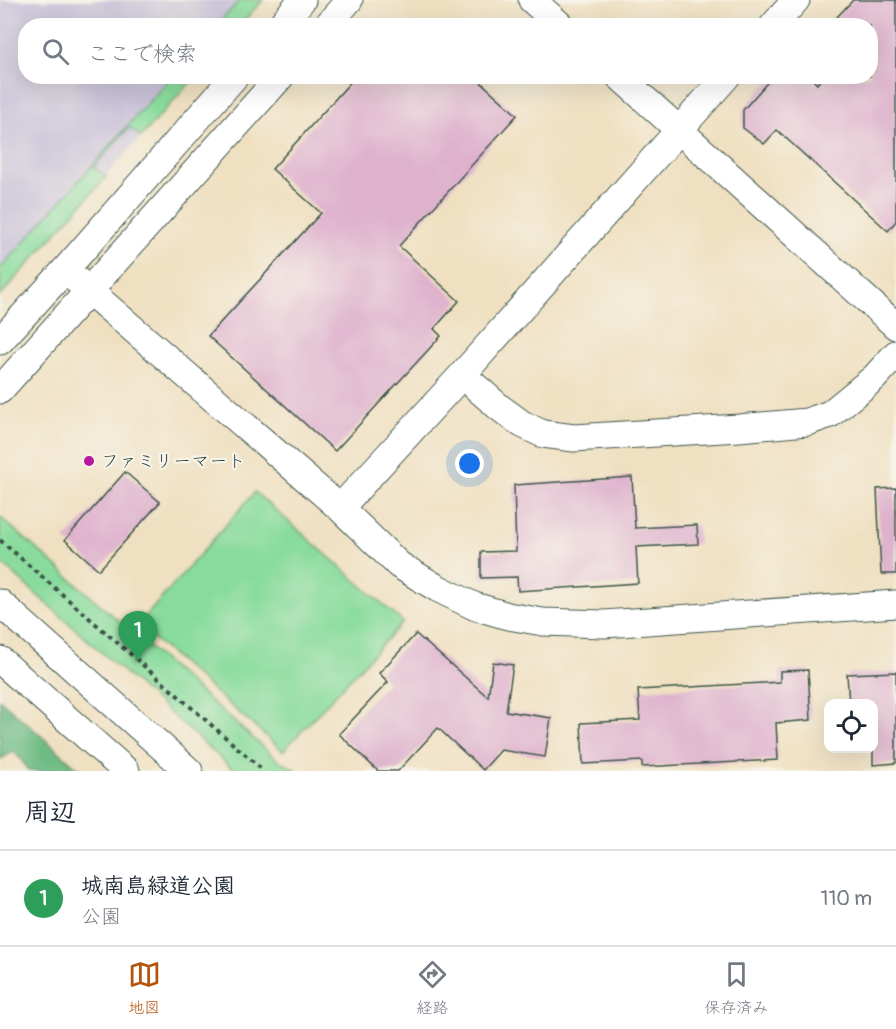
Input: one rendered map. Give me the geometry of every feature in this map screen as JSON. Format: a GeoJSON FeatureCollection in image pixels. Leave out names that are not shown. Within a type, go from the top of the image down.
{"type":"FeatureCollection","features":[{"type":"Feature","properties":{"kind":"street"},"geometry":{"type":"LineString","coordinates":[[287,18],[302,0]]}},
{"type":"Feature","properties":{"kind":"street"},"geometry":{"type":"LineString","coordinates":[[334,18],[349,0]]}},
{"type":"Feature","properties":{"kind":"street"},"geometry":{"type":"LineString","coordinates":[[532,0],[552,18]]}},
{"type":"Feature","properties":{"kind":"street"},"geometry":{"type":"LineString","coordinates":[[780,18],[796,0]]}},
{"type":"Feature","properties":{"kind":"street"},"geometry":{"type":"LineString","coordinates":[[0,341],[228,84]]}},
{"type":"Feature","properties":{"kind":"street"},"geometry":{"type":"LineString","coordinates":[[0,390],[274,84]]}},
{"type":"Feature","properties":{"kind":"street"},"geometry":{"type":"LineString","coordinates":[[628,84],[896,326]]}},
{"type":"Feature","properties":{"kind":"street"},"geometry":{"type":"LineString","coordinates":[[340,508],[462,375],[720,84]]}},
{"type":"Feature","properties":{"kind":"street"},"geometry":{"type":"LineString","coordinates":[[65,270],[340,508],[399,564],[437,588],[474,606],[508,616],[543,622],[604,624],[896,604]]}},
{"type":"Feature","properties":{"kind":"street"},"geometry":{"type":"LineString","coordinates":[[462,375],[522,424],[543,434],[574,438],[807,422],[830,414],[846,402],[874,378],[896,354]]}},
{"type":"Feature","properties":{"kind":"street"},"geometry":{"type":"LineString","coordinates":[[0,603],[189,771]]}},
{"type":"Feature","properties":{"kind":"street"},"geometry":{"type":"LineString","coordinates":[[0,660],[126,771]]}},
{"type":"Feature","properties":{"kind":"path"},"geometry":{"type":"LineString","coordinates":[[0,540],[264,771]]}},
{"type":"Feature","properties":{"kind":"shaded area"},"geometry":{"type":"Polygon","coordinates":[[[0,0],[262,0],[246,18],[18,18],[18,84],[188,84],[0,295],[0,0]]]}},
{"type":"Feature","properties":{"kind":"green space"},"geometry":{"type":"Polygon","coordinates":[[[240,0],[263,0],[246,18],[223,18],[240,0]]]}},
{"type":"Feature","properties":{"kind":"green space"},"geometry":{"type":"Polygon","coordinates":[[[165,84],[189,84],[141,137],[129,127],[94,167],[106,177],[0,296],[0,269],[165,84]]]}},
{"type":"Feature","properties":{"kind":"green space"},"geometry":{"type":"Polygon","coordinates":[[[255,492],[403,622],[283,751],[138,625],[255,492]]]}},
{"type":"Feature","properties":{"kind":"green space"},"geometry":{"type":"Polygon","coordinates":[[[0,517],[278,760],[298,771],[235,771],[0,562],[0,517]]]}},
{"type":"Feature","properties":{"kind":"green space"},"geometry":{"type":"Polygon","coordinates":[[[0,700],[81,771],[28,771],[14,751],[1,759],[0,700]]]}},
{"type":"Feature","properties":{"kind":"building"},"geometry":{"type":"Polygon","coordinates":[[[853,0],[896,0],[896,221],[888,231],[777,130],[764,144],[743,128],[743,110],[766,84],[878,84],[878,18],[837,17],[853,0]]]}},
{"type":"Feature","properties":{"kind":"building"},"geometry":{"type":"Polygon","coordinates":[[[349,84],[483,84],[517,115],[399,246],[459,301],[434,329],[441,336],[335,451],[208,336],[321,213],[272,169],[349,84]]]}},
{"type":"Feature","properties":{"kind":"building"},"geometry":{"type":"Polygon","coordinates":[[[125,472],[160,502],[99,570],[65,540],[125,472]]]}},
{"type":"Feature","properties":{"kind":"building"},"geometry":{"type":"Polygon","coordinates":[[[632,477],[635,528],[697,525],[698,544],[636,547],[638,583],[518,591],[517,577],[481,578],[481,552],[516,551],[514,485],[632,477]]]}},
{"type":"Feature","properties":{"kind":"building"},"geometry":{"type":"Polygon","coordinates":[[[896,488],[896,574],[881,574],[877,489],[896,488]]]}},
{"type":"Feature","properties":{"kind":"building"},"geometry":{"type":"Polygon","coordinates":[[[416,634],[488,697],[493,662],[513,665],[506,711],[551,718],[545,757],[501,750],[483,770],[438,728],[398,771],[378,771],[339,734],[388,682],[379,673],[416,634]]]}},
{"type":"Feature","properties":{"kind":"building"},"geometry":{"type":"Polygon","coordinates":[[[808,670],[811,720],[776,723],[778,760],[642,767],[642,761],[583,764],[581,723],[640,720],[638,690],[780,682],[780,671],[808,670]]]}},
{"type":"Feature","properties":{"kind":"building"},"geometry":{"type":"Polygon","coordinates":[[[896,672],[896,763],[873,765],[873,753],[878,753],[878,699],[849,699],[847,674],[896,672]]]}},
{"type":"Feature","properties":{"kind":"place","name":"ファミリーマート"},"geometry":{"type":"Point","coordinates":[89,461]}},
{"type":"Feature","properties":{"kind":"place","name":"城南島緑道公園"},"geometry":{"type":"Point","coordinates":[138,661]}}]}
